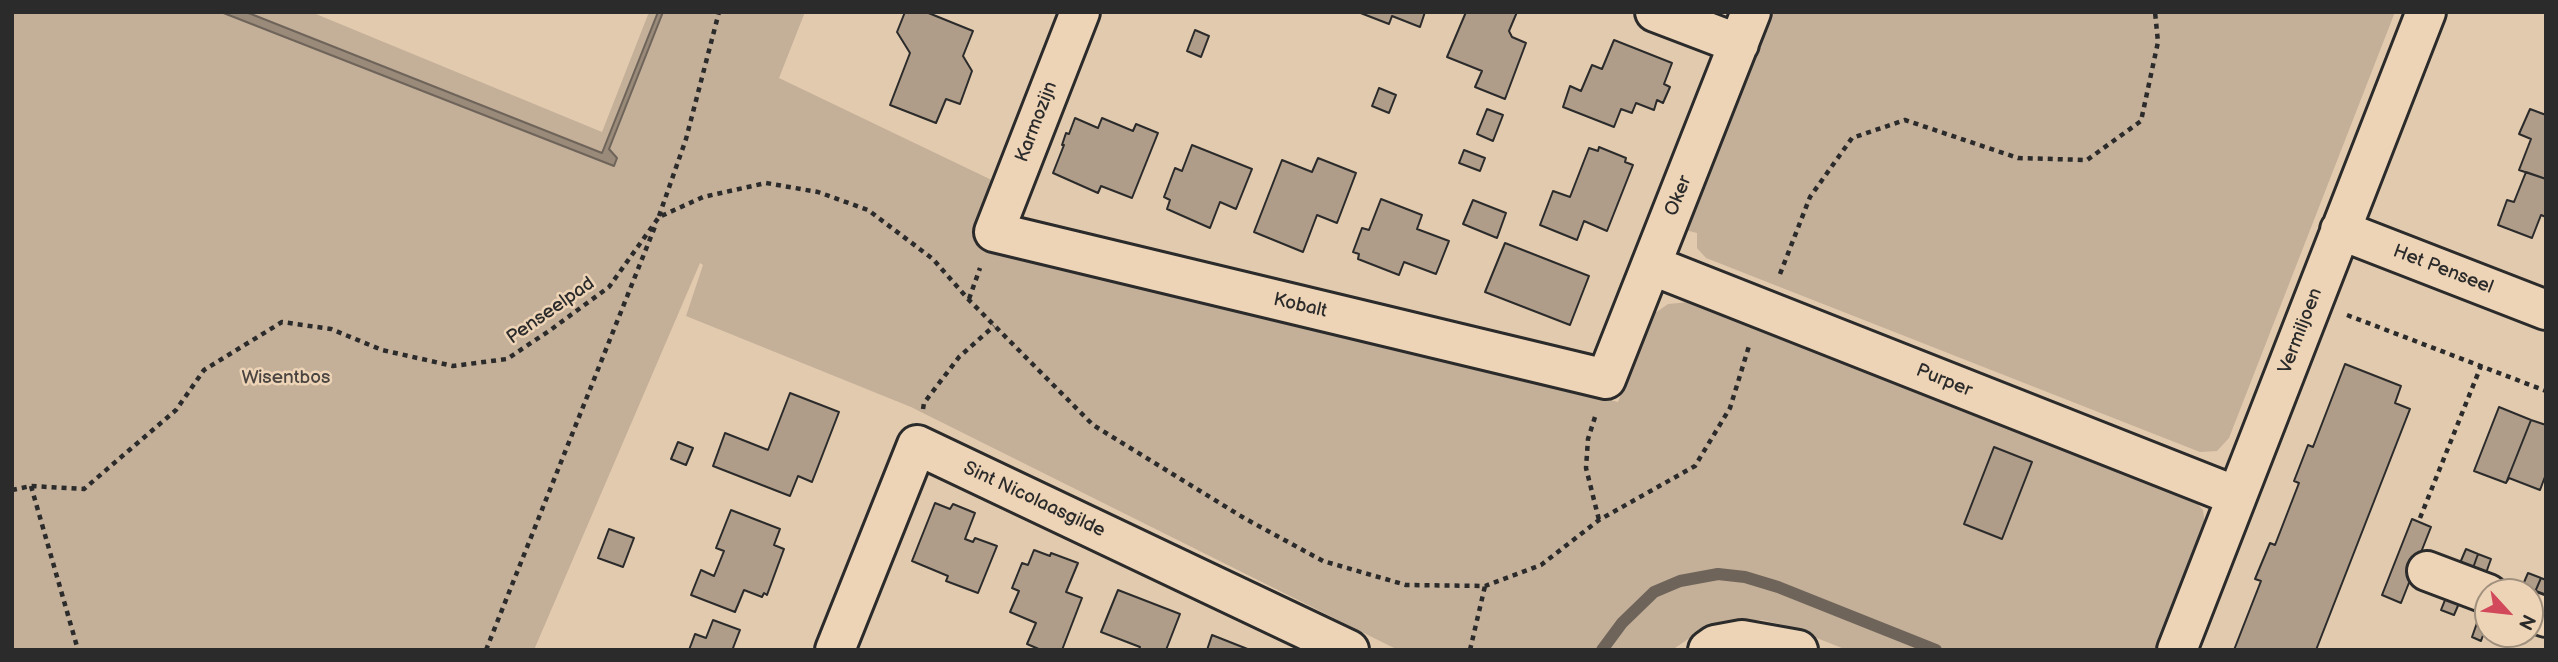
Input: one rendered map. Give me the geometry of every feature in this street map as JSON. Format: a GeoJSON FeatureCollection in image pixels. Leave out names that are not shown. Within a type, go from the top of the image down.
{"type":"FeatureCollection","features":[{"type":"Feature","properties":{"kind":"street","name":"Karmozijn"},"geometry":{"type":"LineString","coordinates":[[994,232],[1080,12]]}},
{"type":"Feature","properties":{"kind":"street"},"geometry":{"type":"LineString","coordinates":[[1655,12],[1745,28]]}},
{"type":"Feature","properties":{"kind":"street","name":"Vermiljoen"},"geometry":{"type":"LineString","coordinates":[[2177,650],[2426,12]]}},
{"type":"Feature","properties":{"kind":"street","name":"Oker"},"geometry":{"type":"LineString","coordinates":[[1606,379],[1745,28]]}},
{"type":"Feature","properties":{"kind":"street","name":"Het Penseel"},"geometry":{"type":"LineString","coordinates":[[2340,230],[2546,310]]}},
{"type":"Feature","properties":{"kind":"street","name":"Kobalt"},"geometry":{"type":"LineString","coordinates":[[994,232],[1606,379]]}},
{"type":"Feature","properties":{"kind":"street","name":"Purper"},"geometry":{"type":"LineString","coordinates":[[1651,265],[2236,496]]}},
{"type":"Feature","properties":{"kind":"street"},"geometry":{"type":"LineString","coordinates":[[835,650],[918,445]]}},
{"type":"Feature","properties":{"kind":"street","name":"Sint Nicolaasgilde"},"geometry":{"type":"LineString","coordinates":[[918,445],[1349,650]]}},
{"type":"Feature","properties":{"kind":"street"},"geometry":{"type":"LineString","coordinates":[[2427,571],[2474,589]]}},
{"type":"Feature","properties":{"kind":"street"},"geometry":{"type":"LineString","coordinates":[[1709,650],[1716,645],[1742,639],[1798,650]]}},
{"type":"Feature","properties":{"kind":"path"},"geometry":{"type":"LineString","coordinates":[[486,650],[659,217],[687,139],[719,12]]}},
{"type":"Feature","properties":{"kind":"path"},"geometry":{"type":"LineString","coordinates":[[659,217],[703,197],[766,183],[818,192],[867,210],[933,259],[969,300]]}},
{"type":"Feature","properties":{"kind":"path","name":"Penseelpad"},"geometry":{"type":"LineString","coordinates":[[12,490],[31,486],[84,488],[176,410],[204,370],[282,323],[331,329],[382,350],[453,366],[507,359],[610,287],[659,217]]}},
{"type":"Feature","properties":{"kind":"path"},"geometry":{"type":"LineString","coordinates":[[2312,301],[2546,391]]}},
{"type":"Feature","properties":{"kind":"path"},"geometry":{"type":"LineString","coordinates":[[918,445],[924,403],[959,357],[994,326]]}},
{"type":"Feature","properties":{"kind":"path"},"geometry":{"type":"LineString","coordinates":[[2420,518],[2481,366]]}},
{"type":"Feature","properties":{"kind":"path"},"geometry":{"type":"LineString","coordinates":[[1599,520],[1587,468],[1588,439],[1606,379]]}},
{"type":"Feature","properties":{"kind":"path"},"geometry":{"type":"LineString","coordinates":[[31,486],[78,650]]}},
{"type":"Feature","properties":{"kind":"path"},"geometry":{"type":"LineString","coordinates":[[1470,650],[1485,586]]}},
{"type":"Feature","properties":{"kind":"green space","name":"Wisentbos"},"geometry":{"type":"Polygon","coordinates":[[[12,12],[221,12],[614,166],[609,149],[663,12],[805,12],[779,78],[1000,184],[979,241],[1618,402],[1651,316],[1668,304],[1689,302],[2189,495],[2203,510],[2206,535],[2160,650],[1847,650],[1784,625],[1762,620],[1736,620],[1709,625],[1672,650],[1398,650],[911,407],[686,316],[703,265],[700,263],[534,650],[12,650],[12,12]]]}},
{"type":"Feature","properties":{"kind":"green space"},"geometry":{"type":"Polygon","coordinates":[[[246,12],[311,12],[602,132],[649,12],[658,12],[602,153],[246,12]]]}},
{"type":"Feature","properties":{"kind":"green space"},"geometry":{"type":"Polygon","coordinates":[[[1770,12],[2395,12],[2229,438],[2217,451],[2200,452],[1706,258],[1697,248],[1697,233],[1685,230],[1770,12]]]}},
{"type":"Feature","properties":{"kind":"shaded area"},"geometry":{"type":"Polygon","coordinates":[[[221,12],[246,12],[602,153],[658,12],[663,12],[609,149],[617,158],[614,166],[221,12]]]}},
{"type":"Feature","properties":{"kind":"building"},"geometry":{"type":"Polygon","coordinates":[[[905,12],[926,12],[973,31],[963,56],[972,71],[960,104],[946,99],[936,123],[890,105],[910,53],[897,32],[905,12]]]}},
{"type":"Feature","properties":{"kind":"building"},"geometry":{"type":"Polygon","coordinates":[[[1358,12],[1425,12],[1420,27],[1392,16],[1389,24],[1358,12]]]}},
{"type":"Feature","properties":{"kind":"building"},"geometry":{"type":"Polygon","coordinates":[[[1466,12],[1517,12],[1509,31],[1512,37],[1526,43],[1505,99],[1475,87],[1482,71],[1447,57],[1466,12]]]}},
{"type":"Feature","properties":{"kind":"building"},"geometry":{"type":"Polygon","coordinates":[[[1195,30],[1209,36],[1201,57],[1187,51],[1195,30]]]}},
{"type":"Feature","properties":{"kind":"building"},"geometry":{"type":"Polygon","coordinates":[[[1614,40],[1672,63],[1664,84],[1670,87],[1663,103],[1657,100],[1654,110],[1636,103],[1632,113],[1621,109],[1614,127],[1563,107],[1570,86],[1581,91],[1592,65],[1602,69],[1614,40]]]}},
{"type":"Feature","properties":{"kind":"building"},"geometry":{"type":"Polygon","coordinates":[[[1379,88],[1396,95],[1389,113],[1372,106],[1379,88]]]}},
{"type":"Feature","properties":{"kind":"building"},"geometry":{"type":"Polygon","coordinates":[[[1487,109],[1503,115],[1493,141],[1477,134],[1487,109]]]}},
{"type":"Feature","properties":{"kind":"building"},"geometry":{"type":"Polygon","coordinates":[[[2530,109],[2546,115],[2546,179],[2519,170],[2531,139],[2519,134],[2530,109]]]}},
{"type":"Feature","properties":{"kind":"building"},"geometry":{"type":"Polygon","coordinates":[[[1075,118],[1098,128],[1102,118],[1133,131],[1136,124],[1158,133],[1132,198],[1101,186],[1098,193],[1053,173],[1066,133],[1069,134],[1075,118]]]}},
{"type":"Feature","properties":{"kind":"building"},"geometry":{"type":"Polygon","coordinates":[[[1192,145],[1252,169],[1236,209],[1220,202],[1210,228],[1167,209],[1170,200],[1164,197],[1175,168],[1182,171],[1192,145]]]}},
{"type":"Feature","properties":{"kind":"building"},"geometry":{"type":"Polygon","coordinates":[[[1599,147],[1626,158],[1625,162],[1633,165],[1607,231],[1584,221],[1577,240],[1540,225],[1553,191],[1570,197],[1589,148],[1598,151],[1599,147]]]}},
{"type":"Feature","properties":{"kind":"building"},"geometry":{"type":"Polygon","coordinates":[[[1464,150],[1485,158],[1480,171],[1459,163],[1464,150]]]}},
{"type":"Feature","properties":{"kind":"building"},"geometry":{"type":"Polygon","coordinates":[[[1318,158],[1356,173],[1337,223],[1317,215],[1303,252],[1254,232],[1282,160],[1312,172],[1318,158]]]}},
{"type":"Feature","properties":{"kind":"building"},"geometry":{"type":"Polygon","coordinates":[[[2526,172],[2546,179],[2546,217],[2541,215],[2532,238],[2498,225],[2507,200],[2514,202],[2526,172]]]}},
{"type":"Feature","properties":{"kind":"building"},"geometry":{"type":"Polygon","coordinates":[[[1381,199],[1422,215],[1417,229],[1449,241],[1436,274],[1404,262],[1399,275],[1358,259],[1359,254],[1353,252],[1362,228],[1369,230],[1381,199]]]}},
{"type":"Feature","properties":{"kind":"building"},"geometry":{"type":"Polygon","coordinates":[[[1473,200],[1506,213],[1497,238],[1463,224],[1473,200]]]}},
{"type":"Feature","properties":{"kind":"building"},"geometry":{"type":"Polygon","coordinates":[[[1505,243],[1589,276],[1570,325],[1485,292],[1505,243]]]}},
{"type":"Feature","properties":{"kind":"building"},"geometry":{"type":"Polygon","coordinates":[[[2345,364],[2401,386],[2395,403],[2410,409],[2316,650],[2234,650],[2261,581],[2255,579],[2270,543],[2275,545],[2299,483],[2294,481],[2308,445],[2313,447],[2345,364]]]}},
{"type":"Feature","properties":{"kind":"building"},"geometry":{"type":"Polygon","coordinates":[[[790,393],[839,412],[812,482],[798,476],[790,496],[713,466],[725,433],[768,450],[790,393]]]}},
{"type":"Feature","properties":{"kind":"building"},"geometry":{"type":"Polygon","coordinates":[[[2499,407],[2531,420],[2506,483],[2474,471],[2499,407]]]}},
{"type":"Feature","properties":{"kind":"building"},"geometry":{"type":"Polygon","coordinates":[[[2531,420],[2546,425],[2546,474],[2540,490],[2509,478],[2506,483],[2531,420]]]}},
{"type":"Feature","properties":{"kind":"building"},"geometry":{"type":"Polygon","coordinates":[[[678,442],[693,448],[686,465],[671,459],[678,442]]]}},
{"type":"Feature","properties":{"kind":"building"},"geometry":{"type":"Polygon","coordinates":[[[1994,447],[2032,462],[2002,539],[1964,524],[1994,447]]]}},
{"type":"Feature","properties":{"kind":"building"},"geometry":{"type":"Polygon","coordinates":[[[935,503],[950,509],[953,504],[975,513],[965,539],[973,542],[975,538],[997,546],[978,593],[946,581],[948,576],[912,561],[935,503]]]}},
{"type":"Feature","properties":{"kind":"building"},"geometry":{"type":"Polygon","coordinates":[[[731,510],[780,529],[774,545],[784,549],[767,595],[764,593],[762,597],[744,590],[735,612],[691,595],[701,570],[714,576],[724,551],[716,548],[731,510]]]}},
{"type":"Feature","properties":{"kind":"building"},"geometry":{"type":"Polygon","coordinates":[[[2412,519],[2431,527],[2401,603],[2382,595],[2412,519]]]}},
{"type":"Feature","properties":{"kind":"building"},"geometry":{"type":"Polygon","coordinates":[[[609,529],[634,538],[623,567],[598,558],[609,529]]]}},
{"type":"Feature","properties":{"kind":"building"},"geometry":{"type":"Polygon","coordinates":[[[2466,549],[2478,554],[2473,568],[2460,563],[2466,549]]]}},
{"type":"Feature","properties":{"kind":"building"},"geometry":{"type":"Polygon","coordinates":[[[1034,550],[1078,563],[1066,592],[1082,598],[1062,650],[1041,650],[1027,644],[1036,623],[1010,612],[1019,591],[1012,588],[1022,563],[1028,565],[1034,550]]]}},
{"type":"Feature","properties":{"kind":"building"},"geometry":{"type":"Polygon","coordinates":[[[2478,554],[2491,559],[2486,573],[2473,568],[2478,554]]]}},
{"type":"Feature","properties":{"kind":"building"},"geometry":{"type":"Polygon","coordinates":[[[2528,573],[2541,578],[2526,578],[2528,573]]]}},
{"type":"Feature","properties":{"kind":"building"},"geometry":{"type":"Polygon","coordinates":[[[2544,579],[2546,580],[2546,596],[2544,595],[2544,579]]]}},
{"type":"Feature","properties":{"kind":"building"},"geometry":{"type":"Polygon","coordinates":[[[1118,590],[1180,614],[1166,650],[1139,650],[1140,647],[1101,632],[1118,590]]]}},
{"type":"Feature","properties":{"kind":"building"},"geometry":{"type":"Polygon","coordinates":[[[2447,595],[2460,601],[2454,615],[2441,610],[2447,595]]]}},
{"type":"Feature","properties":{"kind":"building"},"geometry":{"type":"Polygon","coordinates":[[[713,620],[740,630],[733,648],[736,650],[689,650],[695,634],[706,638],[713,620]]]}},
{"type":"Feature","properties":{"kind":"building"},"geometry":{"type":"Polygon","coordinates":[[[1212,635],[1250,650],[1207,650],[1212,635]]]}},
{"type":"Feature","properties":{"kind":"waterway"},"geometry":{"type":"LineString","coordinates":[[1602,650],[1622,623],[1654,592],[1680,581],[1718,574],[1745,577],[1778,587],[1936,650]]}}]}
